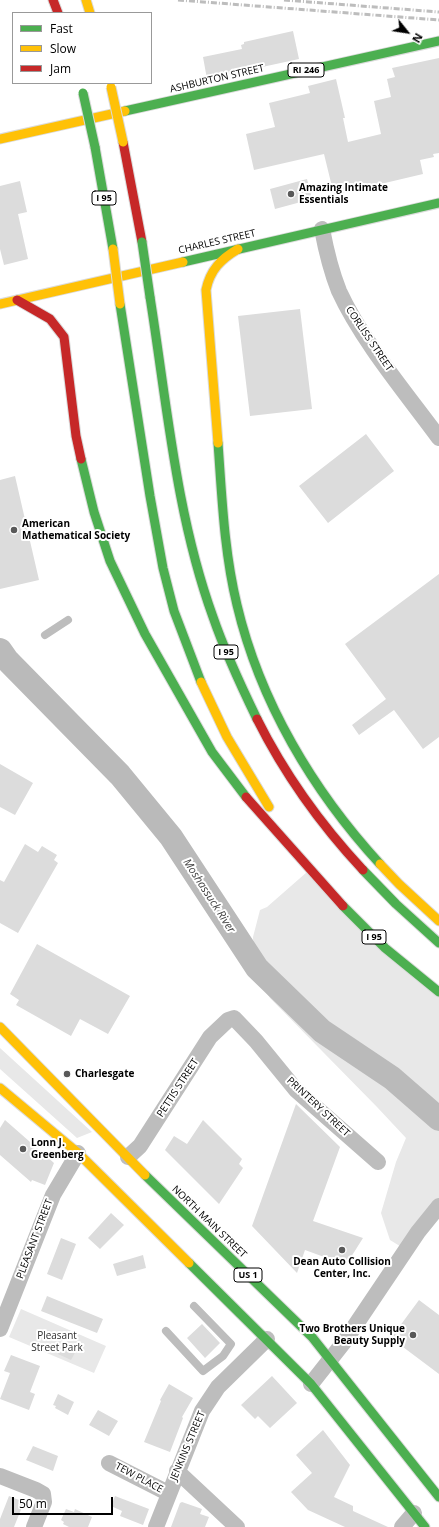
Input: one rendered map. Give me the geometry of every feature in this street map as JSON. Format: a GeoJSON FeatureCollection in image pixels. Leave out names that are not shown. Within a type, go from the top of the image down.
{"type":"FeatureCollection","features":[{"type":"Feature","properties":{"kind":"main road"},"geometry":{"type":"LineString","coordinates":[[54,1],[58,12]]}},
{"type":"Feature","properties":{"kind":"main road","name":"ASHBURTON STREET"},"geometry":{"type":"LineString","coordinates":[[0,139],[439,41]]}},
{"type":"Feature","properties":{"kind":"main road","name":"I 95"},"geometry":{"type":"LineString","coordinates":[[80,84],[95,147],[153,512],[174,610],[190,657],[210,704],[232,747],[258,790],[314,874],[385,948],[439,992]]}},
{"type":"Feature","properties":{"kind":"main road","name":"I 95"},"geometry":{"type":"LineString","coordinates":[[111,85],[134,193],[172,440],[190,537],[210,608],[237,677],[270,744],[296,785],[325,826],[372,881],[408,916],[439,943]]}},
{"type":"Feature","properties":{"kind":"main road","name":"CHARLES STREET"},"geometry":{"type":"LineString","coordinates":[[0,304],[439,202]]}},
{"type":"Feature","properties":{"kind":"main road"},"geometry":{"type":"LineString","coordinates":[[238,249],[220,260],[211,270],[206,282],[205,299],[227,551],[232,586],[247,642],[260,679],[279,722],[320,789],[370,853],[409,894],[439,920]]}},
{"type":"Feature","properties":{"kind":"main road"},"geometry":{"type":"LineString","coordinates":[[17,300],[50,319],[58,327],[64,337],[76,436],[94,512],[110,561],[145,634],[212,752],[234,785],[314,874]]}},
{"type":"Feature","properties":{"kind":"main road","name":"NORTH MAIN STREET"},"geometry":{"type":"LineString","coordinates":[[0,1027],[331,1359],[439,1497]]}},
{"type":"Feature","properties":{"kind":"main road"},"geometry":{"type":"LineString","coordinates":[[0,1088],[78,1153],[311,1384],[424,1527]]}},
{"type":"Feature","properties":{"kind":"street","name":"CORLISS STREET"},"geometry":{"type":"LineString","coordinates":[[322,229],[335,281],[352,315],[369,343],[439,438]]}},
{"type":"Feature","properties":{"kind":"street","name":"PRINTERY STREET"},"geometry":{"type":"LineString","coordinates":[[228,1020],[234,1018],[256,1040],[296,1090],[378,1162]]}},
{"type":"Feature","properties":{"kind":"street","name":"PETTIS STREET"},"geometry":{"type":"LineString","coordinates":[[128,1157],[140,1146],[210,1037],[228,1020]]}},
{"type":"Feature","properties":{"kind":"street","name":"PLEASANT STREET"},"geometry":{"type":"LineString","coordinates":[[0,1329],[53,1195],[78,1153]]}},
{"type":"Feature","properties":{"kind":"street"},"geometry":{"type":"LineString","coordinates":[[311,1384],[331,1359],[418,1232],[439,1206]]}},
{"type":"Feature","properties":{"kind":"street","name":"JENKINS STREET"},"geometry":{"type":"LineString","coordinates":[[156,1527],[168,1493],[202,1411],[218,1387],[267,1339]]}},
{"type":"Feature","properties":{"kind":"street","name":"TEW PLACE"},"geometry":{"type":"LineString","coordinates":[[109,1462],[168,1493]]}},
{"type":"Feature","properties":{"kind":"street"},"geometry":{"type":"LineString","coordinates":[[177,1471],[237,1527]]}},
{"type":"Feature","properties":{"kind":"street"},"geometry":{"type":"LineString","coordinates":[[0,1476],[36,1490],[42,1494],[44,1502],[34,1527]]}},
{"type":"Feature","properties":{"kind":"street"},"geometry":{"type":"LineString","coordinates":[[402,1527],[414,1513]]}},
{"type":"Feature","properties":{"kind":"lane"},"geometry":{"type":"LineString","coordinates":[[45,635],[68,620]]}},
{"type":"Feature","properties":{"kind":"lane"},"geometry":{"type":"LineString","coordinates":[[166,1331],[203,1371],[223,1356],[232,1344],[194,1306]]}},
{"type":"Feature","properties":{"kind":"green space"},"geometry":{"type":"Polygon","coordinates":[[[307,872],[439,995],[439,1199],[403,1248],[390,1240],[381,1213],[396,1162],[406,1138],[270,998],[255,977],[253,937],[260,910],[267,907],[307,872]]]}},
{"type":"Feature","properties":{"kind":"green space"},"geometry":{"type":"Polygon","coordinates":[[[0,1048],[92,1132],[77,1138],[0,1069],[0,1048]]]}},
{"type":"Feature","properties":{"kind":"green space","name":"Pleasant Street Park"},"geometry":{"type":"Polygon","coordinates":[[[21,1309],[106,1346],[94,1373],[9,1337],[21,1309]]]}},
{"type":"Feature","properties":{"kind":"building"},"geometry":{"type":"Polygon","coordinates":[[[293,31],[299,59],[207,79],[203,57],[242,49],[241,45],[244,44],[244,42],[293,31]]]}},
{"type":"Feature","properties":{"kind":"building"},"geometry":{"type":"Polygon","coordinates":[[[439,58],[439,153],[433,154],[434,157],[420,160],[423,174],[334,195],[324,154],[254,170],[246,134],[275,127],[269,103],[310,93],[308,86],[336,79],[345,118],[343,118],[348,142],[381,134],[374,101],[391,97],[387,79],[395,77],[392,68],[439,58]]]}},
{"type":"Feature","properties":{"kind":"building","name":"Amazing Intimate Essentials"},"geometry":{"type":"Polygon","coordinates":[[[307,179],[312,199],[275,209],[270,189],[307,179]]]}},
{"type":"Feature","properties":{"kind":"building"},"geometry":{"type":"Polygon","coordinates":[[[20,181],[27,212],[18,214],[28,259],[4,265],[0,249],[0,186],[20,181]]]}},
{"type":"Feature","properties":{"kind":"building"},"geometry":{"type":"Polygon","coordinates":[[[300,309],[312,409],[250,416],[238,316],[300,309]]]}},
{"type":"Feature","properties":{"kind":"building"},"geometry":{"type":"Polygon","coordinates":[[[366,434],[394,471],[328,523],[299,486],[366,434]]]}},
{"type":"Feature","properties":{"kind":"building","name":"American Mathematical Society"},"geometry":{"type":"Polygon","coordinates":[[[15,476],[39,580],[0,589],[0,480],[15,476]]]}},
{"type":"Feature","properties":{"kind":"building"},"geometry":{"type":"Polygon","coordinates":[[[439,574],[439,737],[423,749],[394,710],[359,735],[352,725],[386,699],[345,644],[439,574]]]}},
{"type":"Feature","properties":{"kind":"building"},"geometry":{"type":"Polygon","coordinates":[[[0,764],[33,783],[15,815],[0,807],[0,764]]]}},
{"type":"Feature","properties":{"kind":"building"},"geometry":{"type":"Polygon","coordinates":[[[25,844],[38,852],[42,846],[57,855],[54,860],[58,863],[18,933],[0,923],[0,880],[4,882],[25,844]]]}},
{"type":"Feature","properties":{"kind":"building"},"geometry":{"type":"Polygon","coordinates":[[[37,944],[130,996],[108,1034],[80,1019],[71,1036],[16,1005],[19,1000],[10,994],[37,944]]]}},
{"type":"Feature","properties":{"kind":"building"},"geometry":{"type":"Polygon","coordinates":[[[296,1104],[340,1147],[313,1221],[363,1238],[346,1265],[305,1250],[297,1273],[252,1226],[296,1104]]]}},
{"type":"Feature","properties":{"kind":"building"},"geometry":{"type":"Polygon","coordinates":[[[5,1120],[54,1163],[45,1185],[32,1180],[31,1182],[0,1155],[0,1128],[5,1120]]]}},
{"type":"Feature","properties":{"kind":"building"},"geometry":{"type":"Polygon","coordinates":[[[203,1120],[242,1159],[239,1164],[243,1168],[219,1204],[165,1150],[174,1136],[187,1144],[203,1120]]]}},
{"type":"Feature","properties":{"kind":"building"},"geometry":{"type":"Polygon","coordinates":[[[111,1213],[124,1225],[100,1249],[88,1238],[111,1213]]]}},
{"type":"Feature","properties":{"kind":"building"},"geometry":{"type":"Polygon","coordinates":[[[61,1238],[76,1244],[62,1280],[47,1274],[61,1238]]]}},
{"type":"Feature","properties":{"kind":"building"},"geometry":{"type":"Polygon","coordinates":[[[143,1255],[146,1268],[117,1276],[113,1264],[143,1255]]]}},
{"type":"Feature","properties":{"kind":"building"},"geometry":{"type":"Polygon","coordinates":[[[47,1296],[103,1319],[97,1333],[41,1311],[47,1296]]]}},
{"type":"Feature","properties":{"kind":"building"},"geometry":{"type":"Polygon","coordinates":[[[419,1300],[439,1315],[439,1374],[391,1338],[419,1300]]]}},
{"type":"Feature","properties":{"kind":"building"},"geometry":{"type":"Polygon","coordinates":[[[202,1324],[220,1343],[205,1358],[187,1338],[202,1324]]]}},
{"type":"Feature","properties":{"kind":"building"},"geometry":{"type":"Polygon","coordinates":[[[63,1343],[77,1349],[71,1360],[58,1354],[63,1343]]]}},
{"type":"Feature","properties":{"kind":"building"},"geometry":{"type":"Polygon","coordinates":[[[11,1355],[40,1366],[30,1392],[35,1394],[29,1410],[0,1399],[10,1373],[4,1371],[11,1355]]]}},
{"type":"Feature","properties":{"kind":"building"},"geometry":{"type":"Polygon","coordinates":[[[272,1376],[297,1403],[270,1428],[258,1416],[255,1419],[241,1405],[272,1376]]]}},
{"type":"Feature","properties":{"kind":"building"},"geometry":{"type":"Polygon","coordinates":[[[169,1384],[193,1398],[182,1417],[183,1418],[170,1452],[144,1442],[161,1401],[160,1400],[169,1384]]]}},
{"type":"Feature","properties":{"kind":"building"},"geometry":{"type":"Polygon","coordinates":[[[58,1394],[74,1402],[68,1415],[55,1408],[56,1406],[53,1405],[58,1394]]]}},
{"type":"Feature","properties":{"kind":"building"},"geometry":{"type":"Polygon","coordinates":[[[98,1410],[118,1421],[109,1436],[89,1425],[98,1410]]]}},
{"type":"Feature","properties":{"kind":"building"},"geometry":{"type":"Polygon","coordinates":[[[323,1430],[350,1465],[334,1497],[353,1506],[353,1511],[388,1527],[345,1527],[308,1510],[291,1492],[312,1473],[296,1455],[323,1430]]]}},
{"type":"Feature","properties":{"kind":"building"},"geometry":{"type":"Polygon","coordinates":[[[33,1446],[58,1456],[53,1471],[26,1460],[33,1446]]]}},
{"type":"Feature","properties":{"kind":"building"},"geometry":{"type":"Polygon","coordinates":[[[9,1496],[24,1502],[14,1527],[0,1527],[0,1519],[9,1496]]]}},
{"type":"Feature","properties":{"kind":"building"},"geometry":{"type":"Polygon","coordinates":[[[115,1496],[149,1509],[143,1525],[120,1516],[122,1511],[111,1506],[115,1496]]]}},
{"type":"Feature","properties":{"kind":"building"},"geometry":{"type":"Polygon","coordinates":[[[182,1502],[202,1509],[200,1514],[209,1517],[205,1527],[171,1527],[180,1503],[182,1502]]]}},
{"type":"Feature","properties":{"kind":"building"},"geometry":{"type":"Polygon","coordinates":[[[66,1509],[74,1512],[75,1509],[92,1517],[88,1527],[69,1527],[63,1524],[64,1522],[61,1520],[66,1509]]]}},
{"type":"Feature","properties":{"kind":"waterway","name":"Moshassuck River"},"geometry":{"type":"LineString","coordinates":[[0,650],[7,660],[120,775],[171,837],[257,968],[322,1031],[392,1078],[439,1119]]}},
{"type":"Feature","properties":{"kind":"railway"},"geometry":{"type":"LineString","coordinates":[[178,0],[439,20]]}},
{"type":"Feature","properties":{"kind":"railway"},"geometry":{"type":"LineString","coordinates":[[284,0],[439,12]]}},
{"type":"Feature","properties":{"kind":"traffic: fast"},"geometry":{"type":"LineString","coordinates":[[125,111],[439,41]]}},
{"type":"Feature","properties":{"kind":"traffic: fast"},"geometry":{"type":"LineString","coordinates":[[83,93],[95,147]]}},
{"type":"Feature","properties":{"kind":"traffic: fast"},"geometry":{"type":"LineString","coordinates":[[95,147],[113,249]]}},
{"type":"Feature","properties":{"kind":"traffic: fast"},"geometry":{"type":"LineString","coordinates":[[183,262],[439,203]]}},
{"type":"Feature","properties":{"kind":"traffic: fast"},"geometry":{"type":"LineString","coordinates":[[142,242],[150,297]]}},
{"type":"Feature","properties":{"kind":"traffic: fast"},"geometry":{"type":"LineString","coordinates":[[150,297],[174,459],[190,539],[200,578],[218,630],[257,719]]}},
{"type":"Feature","properties":{"kind":"traffic: fast"},"geometry":{"type":"LineString","coordinates":[[120,304],[150,496],[163,568],[174,611],[201,682]]}},
{"type":"Feature","properties":{"kind":"traffic: fast"},"geometry":{"type":"LineString","coordinates":[[218,443],[224,524],[229,565],[237,605],[247,641],[260,676],[292,744],[311,776],[356,836],[380,864]]}},
{"type":"Feature","properties":{"kind":"traffic: fast"},"geometry":{"type":"LineString","coordinates":[[81,459],[94,512],[110,561],[145,634],[212,752],[246,797]]}},
{"type":"Feature","properties":{"kind":"traffic: fast"},"geometry":{"type":"LineString","coordinates":[[363,870],[396,904],[439,943]]}},
{"type":"Feature","properties":{"kind":"traffic: fast"},"geometry":{"type":"LineString","coordinates":[[343,906],[385,948],[439,992]]}},
{"type":"Feature","properties":{"kind":"traffic: fast"},"geometry":{"type":"LineString","coordinates":[[145,1175],[312,1337],[439,1497]]}},
{"type":"Feature","properties":{"kind":"traffic: fast"},"geometry":{"type":"LineString","coordinates":[[189,1263],[311,1384],[425,1527]]}},
{"type":"Feature","properties":{"kind":"traffic: slow"},"geometry":{"type":"LineString","coordinates":[[86,0],[90,12]]}},
{"type":"Feature","properties":{"kind":"traffic: slow"},"geometry":{"type":"LineString","coordinates":[[111,87],[123,142]]}},
{"type":"Feature","properties":{"kind":"traffic: slow"},"geometry":{"type":"LineString","coordinates":[[0,139],[125,111]]}},
{"type":"Feature","properties":{"kind":"traffic: slow"},"geometry":{"type":"LineString","coordinates":[[113,249],[120,304]]}},
{"type":"Feature","properties":{"kind":"traffic: slow"},"geometry":{"type":"LineString","coordinates":[[218,443],[206,290],[213,271],[221,261],[238,249]]}},
{"type":"Feature","properties":{"kind":"traffic: slow"},"geometry":{"type":"LineString","coordinates":[[0,304],[183,262]]}},
{"type":"Feature","properties":{"kind":"traffic: slow"},"geometry":{"type":"LineString","coordinates":[[201,682],[227,737],[269,807]]}},
{"type":"Feature","properties":{"kind":"traffic: slow"},"geometry":{"type":"LineString","coordinates":[[380,864],[439,921]]}},
{"type":"Feature","properties":{"kind":"traffic: slow"},"geometry":{"type":"LineString","coordinates":[[0,1027],[145,1175]]}},
{"type":"Feature","properties":{"kind":"traffic: slow"},"geometry":{"type":"LineString","coordinates":[[0,1088],[78,1153],[189,1263]]}},
{"type":"Feature","properties":{"kind":"traffic: jam"},"geometry":{"type":"LineString","coordinates":[[53,0],[58,12]]}},
{"type":"Feature","properties":{"kind":"traffic: jam"},"geometry":{"type":"LineString","coordinates":[[123,142],[142,242]]}},
{"type":"Feature","properties":{"kind":"traffic: jam"},"geometry":{"type":"LineString","coordinates":[[17,300],[50,319],[64,337],[76,436],[81,459]]}},
{"type":"Feature","properties":{"kind":"traffic: jam"},"geometry":{"type":"LineString","coordinates":[[257,719],[279,759],[305,798],[333,835],[363,870]]}},
{"type":"Feature","properties":{"kind":"traffic: jam"},"geometry":{"type":"LineString","coordinates":[[246,797],[343,906]]}},
{"type":"Feature","properties":{"kind":"place","name":"Amazing Intimate Essentials"},"geometry":{"type":"Point","coordinates":[291,194]}},
{"type":"Feature","properties":{"kind":"place","name":"American Mathematical Society"},"geometry":{"type":"Point","coordinates":[14,530]}},
{"type":"Feature","properties":{"kind":"place","name":"Charlesgate"},"geometry":{"type":"Point","coordinates":[67,1074]}},
{"type":"Feature","properties":{"kind":"place","name":"Lonn J. Greenberg"},"geometry":{"type":"Point","coordinates":[23,1149]}},
{"type":"Feature","properties":{"kind":"place","name":"Dean Auto Collision Center, Inc."},"geometry":{"type":"Point","coordinates":[342,1250]}},
{"type":"Feature","properties":{"kind":"place","name":"Two Brothers Unique Beauty Supply"},"geometry":{"type":"Point","coordinates":[413,1335]}}]}
